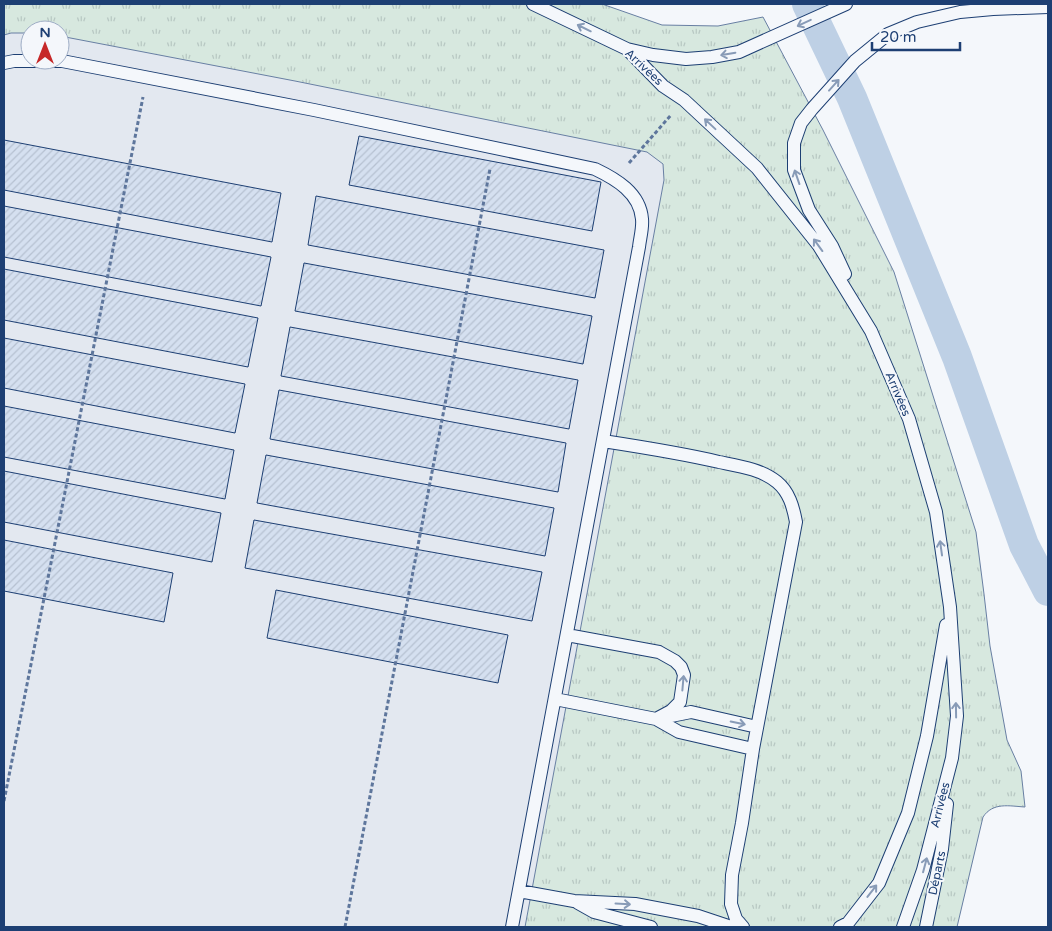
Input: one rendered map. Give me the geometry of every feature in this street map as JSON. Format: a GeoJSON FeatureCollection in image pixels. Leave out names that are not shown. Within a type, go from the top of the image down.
{"type":"FeatureCollection","features":[{"type":"Feature","properties":{"kind":"lane","name":"Arrivées"},"geometry":{"type":"LineString","coordinates":[[534,4],[627,50],[663,86],[684,100],[757,168],[819,246],[871,331],[909,419],[936,512],[950,607],[956,716],[952,758],[924,870],[903,927]]}},
{"type":"Feature","properties":{"kind":"lane"},"geometry":{"type":"LineString","coordinates":[[627,50],[686,59],[739,52],[841,6]]}},
{"type":"Feature","properties":{"kind":"lane"},"geometry":{"type":"LineString","coordinates":[[871,331],[832,246],[809,210],[794,170],[794,144],[802,123],[812,109],[856,61],[888,34],[917,22],[960,12],[1048,7]]}},
{"type":"Feature","properties":{"kind":"lane"},"geometry":{"type":"LineString","coordinates":[[4,63],[14,61],[62,61],[147,76],[595,170],[615,179],[638,202],[642,221],[512,927]]}},
{"type":"Feature","properties":{"kind":"lane"},"geometry":{"type":"LineString","coordinates":[[603,441],[688,455],[762,473],[776,481],[784,489],[793,505],[796,522],[753,749],[732,875],[731,904],[736,919],[743,927]]}},
{"type":"Feature","properties":{"kind":"lane"},"geometry":{"type":"LineString","coordinates":[[840,927],[848,923],[879,883],[908,813],[927,736],[950,607]]}},
{"type":"Feature","properties":{"kind":"lane"},"geometry":{"type":"LineString","coordinates":[[567,635],[659,652],[675,661],[681,667],[684,675],[680,702],[671,711],[656,719]]}},
{"type":"Feature","properties":{"kind":"lane"},"geometry":{"type":"LineString","coordinates":[[555,699],[656,719],[679,732],[753,749]]}},
{"type":"Feature","properties":{"kind":"lane"},"geometry":{"type":"LineString","coordinates":[[656,719],[691,712],[757,727]]}},
{"type":"Feature","properties":{"kind":"lane","name":"Départs"},"geometry":{"type":"LineString","coordinates":[[926,927],[942,849],[952,758]]}},
{"type":"Feature","properties":{"kind":"lane"},"geometry":{"type":"LineString","coordinates":[[519,890],[574,901],[635,904],[698,916],[731,927]]}},
{"type":"Feature","properties":{"kind":"lane"},"geometry":{"type":"LineString","coordinates":[[574,901],[594,912],[633,925],[651,927]]}},
{"type":"Feature","properties":{"kind":"path"},"geometry":{"type":"LineString","coordinates":[[4,801],[147,76]]}},
{"type":"Feature","properties":{"kind":"path"},"geometry":{"type":"LineString","coordinates":[[615,179],[684,100]]}},
{"type":"Feature","properties":{"kind":"path"},"geometry":{"type":"LineString","coordinates":[[345,927],[494,148]]}},
{"type":"Feature","properties":{"kind":"green space"},"geometry":{"type":"Polygon","coordinates":[[[4,4],[602,4],[662,25],[718,26],[763,17],[823,130],[894,272],[976,532],[990,646],[1007,740],[1021,771],[1025,807],[996,807],[987,812],[983,817],[957,927],[4,927],[4,4]]]}},
{"type":"Feature","properties":{"kind":"shaded area"},"geometry":{"type":"Polygon","coordinates":[[[20,33],[20,70],[70,70],[70,38],[647,152],[663,164],[664,180],[525,927],[4,927],[4,35],[20,33]]]}},
{"type":"Feature","properties":{"kind":"building"},"geometry":{"type":"Polygon","coordinates":[[[359,136],[601,182],[592,231],[349,185],[359,136]]]}},
{"type":"Feature","properties":{"kind":"building"},"geometry":{"type":"Polygon","coordinates":[[[4,140],[281,193],[272,242],[4,190],[4,140]]]}},
{"type":"Feature","properties":{"kind":"building"},"geometry":{"type":"Polygon","coordinates":[[[316,196],[604,250],[595,298],[308,245],[316,196]]]}},
{"type":"Feature","properties":{"kind":"building"},"geometry":{"type":"Polygon","coordinates":[[[4,206],[271,257],[261,306],[4,257],[4,206]]]}},
{"type":"Feature","properties":{"kind":"building"},"geometry":{"type":"Polygon","coordinates":[[[304,263],[592,316],[583,364],[295,311],[304,263]]]}},
{"type":"Feature","properties":{"kind":"building"},"geometry":{"type":"Polygon","coordinates":[[[4,269],[258,318],[248,367],[4,320],[4,269]]]}},
{"type":"Feature","properties":{"kind":"building"},"geometry":{"type":"Polygon","coordinates":[[[290,327],[578,380],[569,429],[281,376],[290,327]]]}},
{"type":"Feature","properties":{"kind":"building"},"geometry":{"type":"Polygon","coordinates":[[[4,338],[245,384],[235,433],[4,388],[4,338]]]}},
{"type":"Feature","properties":{"kind":"building"},"geometry":{"type":"Polygon","coordinates":[[[279,390],[566,443],[558,492],[270,439],[279,390]]]}},
{"type":"Feature","properties":{"kind":"building"},"geometry":{"type":"Polygon","coordinates":[[[4,406],[234,450],[225,499],[4,457],[4,406]]]}},
{"type":"Feature","properties":{"kind":"building"},"geometry":{"type":"Polygon","coordinates":[[[266,455],[554,508],[545,556],[257,503],[266,455]]]}},
{"type":"Feature","properties":{"kind":"building"},"geometry":{"type":"Polygon","coordinates":[[[4,471],[221,513],[212,562],[4,522],[4,471]]]}},
{"type":"Feature","properties":{"kind":"building"},"geometry":{"type":"Polygon","coordinates":[[[254,520],[542,572],[532,621],[245,568],[254,520]]]}},
{"type":"Feature","properties":{"kind":"building"},"geometry":{"type":"Polygon","coordinates":[[[4,540],[173,573],[164,622],[4,591],[4,540]]]}},
{"type":"Feature","properties":{"kind":"building"},"geometry":{"type":"Polygon","coordinates":[[[276,590],[508,635],[498,683],[267,638],[276,590]]]}},
{"type":"Feature","properties":{"kind":"waterway"},"geometry":{"type":"LineString","coordinates":[[807,4],[852,98],[957,357],[1024,545],[1048,591]]}}]}
